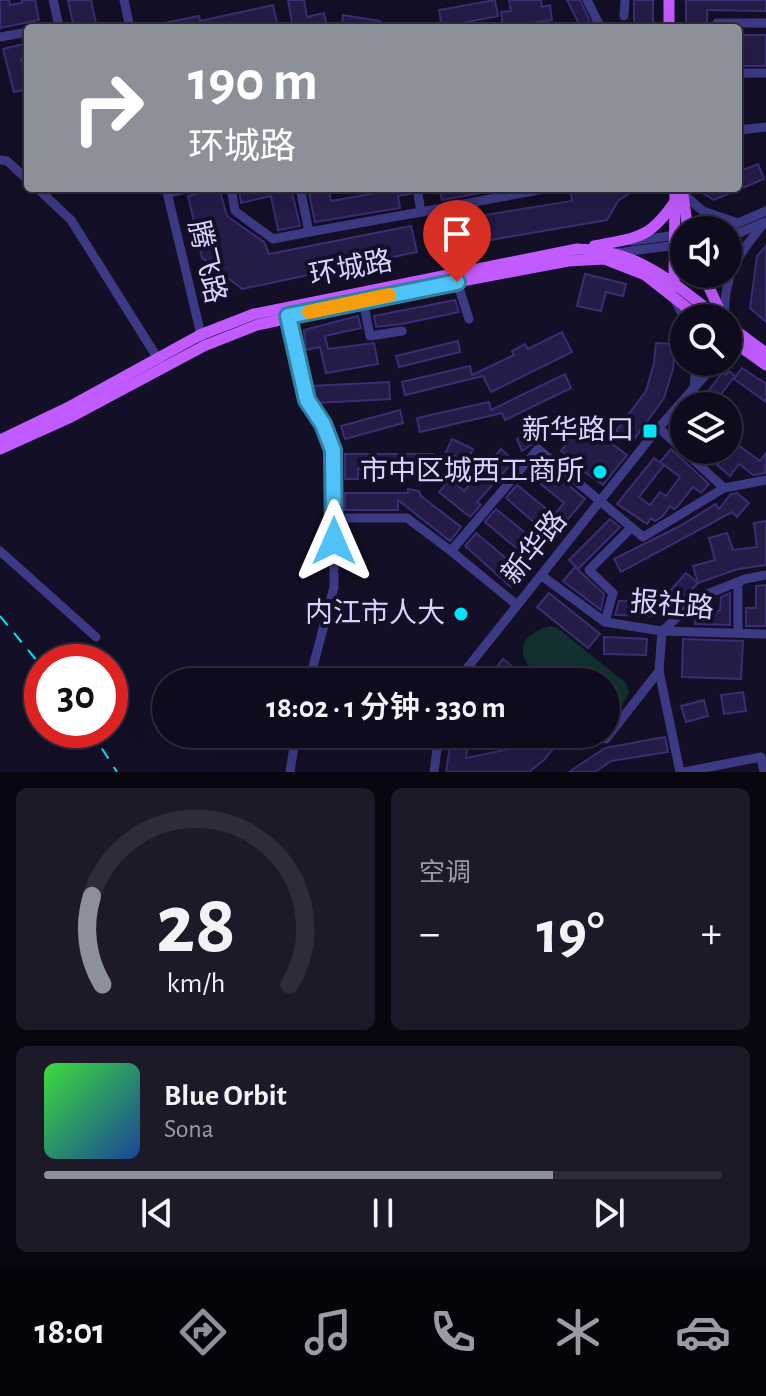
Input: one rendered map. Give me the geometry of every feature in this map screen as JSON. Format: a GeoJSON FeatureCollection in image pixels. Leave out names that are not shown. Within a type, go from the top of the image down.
{"type":"FeatureCollection","features":[{"type":"Feature","properties":{"kind":"main road"},"geometry":{"type":"LineString","coordinates":[[669,0],[669,24]]}},
{"type":"Feature","properties":{"kind":"main road"},"geometry":{"type":"LineString","coordinates":[[675,0],[676,24]]}},
{"type":"Feature","properties":{"kind":"main road"},"geometry":{"type":"LineString","coordinates":[[680,196],[680,216]]}},
{"type":"Feature","properties":{"kind":"main road"},"geometry":{"type":"LineString","coordinates":[[579,254],[642,236],[661,223],[680,196]]}},
{"type":"Feature","properties":{"kind":"main road","name":"环城路"},"geometry":{"type":"LineString","coordinates":[[287,311],[606,250],[650,267],[670,282]]}},
{"type":"Feature","properties":{"kind":"main road","name":"环城路"},"geometry":{"type":"LineString","coordinates":[[0,449],[71,417],[160,363],[254,314],[363,300],[579,254],[604,259],[645,275],[681,304]]}},
{"type":"Feature","properties":{"kind":"main road"},"geometry":{"type":"LineString","coordinates":[[674,288],[675,300]]}},
{"type":"Feature","properties":{"kind":"main road","name":"环城路"},"geometry":{"type":"LineString","coordinates":[[678,288],[702,304]]}},
{"type":"Feature","properties":{"kind":"main road"},"geometry":{"type":"LineString","coordinates":[[742,345],[766,353]]}},
{"type":"Feature","properties":{"kind":"main road"},"geometry":{"type":"LineString","coordinates":[[742,348],[766,365]]}},
{"type":"Feature","properties":{"kind":"main road","name":"环城路"},"geometry":{"type":"LineString","coordinates":[[0,440],[160,363]]}},
{"type":"Feature","properties":{"kind":"street"},"geometry":{"type":"LineString","coordinates":[[53,0],[58,24]]}},
{"type":"Feature","properties":{"kind":"street"},"geometry":{"type":"LineString","coordinates":[[124,0],[129,24]]}},
{"type":"Feature","properties":{"kind":"street"},"geometry":{"type":"LineString","coordinates":[[587,0],[599,24]]}},
{"type":"Feature","properties":{"kind":"street"},"geometry":{"type":"LineString","coordinates":[[624,16],[625,0]]}},
{"type":"Feature","properties":{"kind":"street"},"geometry":{"type":"LineString","coordinates":[[717,23],[766,23]]}},
{"type":"Feature","properties":{"kind":"street"},"geometry":{"type":"LineString","coordinates":[[0,37],[24,33]]}},
{"type":"Feature","properties":{"kind":"street"},"geometry":{"type":"LineString","coordinates":[[742,73],[766,73]]}},
{"type":"Feature","properties":{"kind":"street"},"geometry":{"type":"LineString","coordinates":[[742,130],[766,127]]}},
{"type":"Feature","properties":{"kind":"street"},"geometry":{"type":"LineString","coordinates":[[0,160],[7,161],[24,176]]}},
{"type":"Feature","properties":{"kind":"street"},"geometry":{"type":"LineString","coordinates":[[41,192],[71,220],[160,363]]}},
{"type":"Feature","properties":{"kind":"street","name":"腾飞路"},"geometry":{"type":"LineString","coordinates":[[167,192],[202,340]]}},
{"type":"Feature","properties":{"kind":"street"},"geometry":{"type":"LineString","coordinates":[[232,192],[235,211],[273,239],[518,192]]}},
{"type":"Feature","properties":{"kind":"street"},"geometry":{"type":"LineString","coordinates":[[301,192],[309,232]]}},
{"type":"Feature","properties":{"kind":"street"},"geometry":{"type":"LineString","coordinates":[[418,192],[421,212]]}},
{"type":"Feature","properties":{"kind":"street"},"geometry":{"type":"LineString","coordinates":[[680,196],[703,211],[718,216]]}},
{"type":"Feature","properties":{"kind":"street"},"geometry":{"type":"LineString","coordinates":[[742,221],[766,211]]}},
{"type":"Feature","properties":{"kind":"street"},"geometry":{"type":"LineString","coordinates":[[742,232],[766,221]]}},
{"type":"Feature","properties":{"kind":"street"},"geometry":{"type":"LineString","coordinates":[[724,304],[732,267],[766,221]]}},
{"type":"Feature","properties":{"kind":"street"},"geometry":{"type":"LineString","coordinates":[[614,253],[670,240]]}},
{"type":"Feature","properties":{"kind":"street"},"geometry":{"type":"LineString","coordinates":[[579,254],[670,240]]}},
{"type":"Feature","properties":{"kind":"street"},"geometry":{"type":"LineString","coordinates":[[457,282],[469,319]]}},
{"type":"Feature","properties":{"kind":"street"},"geometry":{"type":"LineString","coordinates":[[363,300],[370,336],[402,331]]}},
{"type":"Feature","properties":{"kind":"street"},"geometry":{"type":"LineString","coordinates":[[675,300],[677,304]]}},
{"type":"Feature","properties":{"kind":"street"},"geometry":{"type":"LineString","coordinates":[[287,311],[307,400],[323,424],[333,450],[334,587],[313,668]]}},
{"type":"Feature","properties":{"kind":"street"},"geometry":{"type":"LineString","coordinates":[[694,389],[695,376]]}},
{"type":"Feature","properties":{"kind":"street","name":"新华路"},"geometry":{"type":"LineString","coordinates":[[467,668],[659,428],[705,376]]}},
{"type":"Feature","properties":{"kind":"street"},"geometry":{"type":"LineString","coordinates":[[659,428],[724,488]]}},
{"type":"Feature","properties":{"kind":"street"},"geometry":{"type":"LineString","coordinates":[[451,551],[538,449],[643,537],[724,488],[765,482]]}},
{"type":"Feature","properties":{"kind":"street"},"geometry":{"type":"LineString","coordinates":[[333,518],[407,518],[517,605]]}},
{"type":"Feature","properties":{"kind":"street"},"geometry":{"type":"LineString","coordinates":[[605,622],[613,593],[589,570],[631,528]]}},
{"type":"Feature","properties":{"kind":"street"},"geometry":{"type":"LineString","coordinates":[[0,551],[96,637]]}},
{"type":"Feature","properties":{"kind":"street"},"geometry":{"type":"LineString","coordinates":[[764,772],[761,757],[682,772],[659,671],[662,631],[700,597],[766,575]]}},
{"type":"Feature","properties":{"kind":"street","name":"报社路"},"geometry":{"type":"LineString","coordinates":[[542,576],[605,622],[662,631],[766,634]]}},
{"type":"Feature","properties":{"kind":"street"},"geometry":{"type":"LineString","coordinates":[[738,583],[738,633]]}},
{"type":"Feature","properties":{"kind":"street"},"geometry":{"type":"LineString","coordinates":[[620,721],[659,671]]}},
{"type":"Feature","properties":{"kind":"street"},"geometry":{"type":"LineString","coordinates":[[290,772],[294,748]]}},
{"type":"Feature","properties":{"kind":"street"},"geometry":{"type":"LineString","coordinates":[[434,772],[437,748]]}},
{"type":"Feature","properties":{"kind":"green space"},"geometry":{"type":"Polygon","coordinates":[[[549,626],[556,627],[607,668],[530,668],[524,658],[524,643],[537,631],[549,626]]]}},
{"type":"Feature","properties":{"kind":"green space"},"geometry":{"type":"Polygon","coordinates":[[[620,678],[626,683],[629,693],[620,706],[620,678]]]}},
{"type":"Feature","properties":{"kind":"building"},"geometry":{"type":"Polygon","coordinates":[[[0,0],[9,0],[10,5],[22,3],[22,0],[35,0],[39,20],[0,28],[0,0]]]}},
{"type":"Feature","properties":{"kind":"building"},"geometry":{"type":"Polygon","coordinates":[[[68,0],[91,0],[96,24],[73,24],[68,0]]]}},
{"type":"Feature","properties":{"kind":"building"},"geometry":{"type":"Polygon","coordinates":[[[288,0],[304,0],[307,17],[324,13],[326,24],[292,24],[288,0]]]}},
{"type":"Feature","properties":{"kind":"building"},"geometry":{"type":"Polygon","coordinates":[[[495,0],[498,16],[441,24],[439,10],[495,0]]]}},
{"type":"Feature","properties":{"kind":"building"},"geometry":{"type":"Polygon","coordinates":[[[509,0],[541,0],[542,7],[550,5],[552,20],[503,24],[501,12],[511,11],[509,0]]]}},
{"type":"Feature","properties":{"kind":"building"},"geometry":{"type":"Polygon","coordinates":[[[567,0],[580,0],[591,24],[579,24],[567,0]]]}},
{"type":"Feature","properties":{"kind":"building"},"geometry":{"type":"Polygon","coordinates":[[[634,0],[653,0],[653,24],[634,24],[634,0]]]}},
{"type":"Feature","properties":{"kind":"building"},"geometry":{"type":"Polygon","coordinates":[[[686,0],[766,0],[766,11],[707,10],[707,24],[686,24],[686,0]]]}},
{"type":"Feature","properties":{"kind":"building"},"geometry":{"type":"Polygon","coordinates":[[[273,5],[277,24],[159,24],[199,16],[200,21],[273,5]]]}},
{"type":"Feature","properties":{"kind":"building"},"geometry":{"type":"Polygon","coordinates":[[[343,15],[380,21],[380,24],[342,24],[343,15]]]}},
{"type":"Feature","properties":{"kind":"building"},"geometry":{"type":"Polygon","coordinates":[[[742,35],[766,35],[766,66],[742,66],[742,35]]]}},
{"type":"Feature","properties":{"kind":"building"},"geometry":{"type":"Polygon","coordinates":[[[24,44],[24,59],[21,59],[24,90],[14,92],[3,49],[24,44]]]}},
{"type":"Feature","properties":{"kind":"building"},"geometry":{"type":"Polygon","coordinates":[[[758,164],[764,179],[742,188],[742,170],[758,164]]]}},
{"type":"Feature","properties":{"kind":"building"},"geometry":{"type":"Polygon","coordinates":[[[220,192],[227,216],[264,242],[269,254],[411,226],[417,252],[242,289],[202,258],[188,196],[220,192]]]}},
{"type":"Feature","properties":{"kind":"building"},"geometry":{"type":"Polygon","coordinates":[[[240,192],[292,192],[300,226],[278,230],[271,196],[241,203],[240,192]]]}},
{"type":"Feature","properties":{"kind":"building"},"geometry":{"type":"Polygon","coordinates":[[[309,192],[329,192],[331,201],[381,192],[410,192],[398,196],[400,208],[315,222],[309,192]]]}},
{"type":"Feature","properties":{"kind":"building"},"geometry":{"type":"Polygon","coordinates":[[[440,192],[486,192],[442,200],[440,192]]]}},
{"type":"Feature","properties":{"kind":"building"},"geometry":{"type":"Polygon","coordinates":[[[571,192],[631,192],[618,201],[607,220],[432,250],[428,224],[572,201],[571,192]]]}},
{"type":"Feature","properties":{"kind":"building"},"geometry":{"type":"Polygon","coordinates":[[[701,192],[733,192],[714,200],[701,192]]]}},
{"type":"Feature","properties":{"kind":"building"},"geometry":{"type":"Polygon","coordinates":[[[766,246],[766,322],[750,308],[757,256],[766,246]]]}},
{"type":"Feature","properties":{"kind":"building"},"geometry":{"type":"Polygon","coordinates":[[[585,274],[626,284],[623,296],[606,292],[601,311],[577,306],[585,274]]]}},
{"type":"Feature","properties":{"kind":"building"},"geometry":{"type":"Polygon","coordinates":[[[455,300],[459,312],[376,327],[374,316],[455,300]]]}},
{"type":"Feature","properties":{"kind":"building"},"geometry":{"type":"Polygon","coordinates":[[[358,316],[361,328],[325,336],[328,349],[374,343],[378,364],[326,373],[320,347],[306,350],[304,330],[358,316]]]}},
{"type":"Feature","properties":{"kind":"building"},"geometry":{"type":"Polygon","coordinates":[[[562,332],[572,352],[491,392],[483,376],[405,395],[402,382],[470,366],[472,375],[514,355],[512,351],[525,344],[528,349],[562,332]]]}},
{"type":"Feature","properties":{"kind":"building"},"geometry":{"type":"Polygon","coordinates":[[[458,341],[460,352],[399,367],[396,356],[458,341]]]}},
{"type":"Feature","properties":{"kind":"building"},"geometry":{"type":"Polygon","coordinates":[[[656,343],[670,344],[671,376],[664,398],[632,442],[616,431],[646,391],[656,343]]]}},
{"type":"Feature","properties":{"kind":"building"},"geometry":{"type":"Polygon","coordinates":[[[742,368],[766,384],[766,402],[734,379],[742,376],[742,368]]]}},
{"type":"Feature","properties":{"kind":"building"},"geometry":{"type":"Polygon","coordinates":[[[565,374],[571,388],[505,420],[502,413],[420,432],[417,418],[489,402],[491,410],[565,374]]]}},
{"type":"Feature","properties":{"kind":"building"},"geometry":{"type":"Polygon","coordinates":[[[720,376],[735,376],[723,392],[707,392],[720,376]]]}},
{"type":"Feature","properties":{"kind":"building"},"geometry":{"type":"Polygon","coordinates":[[[389,382],[390,399],[318,403],[311,386],[389,382]]]}},
{"type":"Feature","properties":{"kind":"building"},"geometry":{"type":"Polygon","coordinates":[[[400,410],[403,423],[345,439],[341,426],[400,410]]]}},
{"type":"Feature","properties":{"kind":"building"},"geometry":{"type":"Polygon","coordinates":[[[570,415],[576,426],[535,442],[522,451],[517,439],[570,415]]]}},
{"type":"Feature","properties":{"kind":"building","name":"市中区城西工商所"},"geometry":{"type":"Polygon","coordinates":[[[593,430],[627,455],[603,485],[565,458],[567,455],[561,451],[572,436],[579,441],[582,437],[586,439],[593,430]]]}},
{"type":"Feature","properties":{"kind":"building"},"geometry":{"type":"Polygon","coordinates":[[[452,439],[473,449],[467,462],[446,452],[452,439]]]}},
{"type":"Feature","properties":{"kind":"building"},"geometry":{"type":"Polygon","coordinates":[[[742,448],[760,461],[766,453],[765,473],[753,475],[739,464],[742,464],[742,448]]]}},
{"type":"Feature","properties":{"kind":"building"},"geometry":{"type":"Polygon","coordinates":[[[501,449],[514,461],[477,502],[481,505],[470,517],[439,492],[450,479],[464,491],[501,449]]]}},
{"type":"Feature","properties":{"kind":"building"},"geometry":{"type":"Polygon","coordinates":[[[670,450],[670,464],[687,464],[709,484],[701,493],[693,487],[677,507],[674,509],[670,506],[663,516],[655,521],[651,518],[647,524],[617,504],[654,458],[664,465],[660,462],[670,450]],[[664,465],[639,497],[650,505],[660,492],[666,496],[680,477],[664,465]]]}},
{"type":"Feature","properties":{"kind":"building"},"geometry":{"type":"Polygon","coordinates":[[[345,454],[433,454],[433,468],[358,469],[358,479],[345,479],[345,454]]]}},
{"type":"Feature","properties":{"kind":"building"},"geometry":{"type":"Polygon","coordinates":[[[539,460],[585,499],[552,538],[506,498],[517,485],[554,515],[564,503],[536,480],[531,469],[539,460]]]}},
{"type":"Feature","properties":{"kind":"building"},"geometry":{"type":"Polygon","coordinates":[[[718,464],[739,464],[730,476],[718,464]]]}},
{"type":"Feature","properties":{"kind":"building"},"geometry":{"type":"Polygon","coordinates":[[[408,489],[419,491],[421,496],[461,527],[450,541],[398,500],[398,510],[345,510],[345,493],[408,493],[408,489]]]}},
{"type":"Feature","properties":{"kind":"building"},"geometry":{"type":"Polygon","coordinates":[[[737,493],[749,503],[737,517],[732,512],[621,572],[614,559],[716,504],[719,509],[731,494],[737,493]]]}},
{"type":"Feature","properties":{"kind":"building"},"geometry":{"type":"Polygon","coordinates":[[[496,509],[544,548],[511,587],[465,546],[476,533],[513,564],[522,553],[485,522],[496,509]]]}},
{"type":"Feature","properties":{"kind":"building"},"geometry":{"type":"Polygon","coordinates":[[[610,519],[620,527],[578,569],[569,560],[610,519]]]}},
{"type":"Feature","properties":{"kind":"building"},"geometry":{"type":"Polygon","coordinates":[[[766,521],[766,565],[738,569],[698,583],[693,566],[715,560],[709,538],[727,533],[733,550],[757,547],[754,523],[766,521]]]}},
{"type":"Feature","properties":{"kind":"building"},"geometry":{"type":"Polygon","coordinates":[[[575,567],[604,594],[601,610],[563,581],[575,567]]]}},
{"type":"Feature","properties":{"kind":"building"},"geometry":{"type":"Polygon","coordinates":[[[686,573],[698,583],[667,616],[615,615],[619,601],[662,600],[686,573]]]}},
{"type":"Feature","properties":{"kind":"building"},"geometry":{"type":"Polygon","coordinates":[[[766,585],[766,626],[746,626],[746,608],[756,608],[756,586],[766,585]]]}},
{"type":"Feature","properties":{"kind":"building"},"geometry":{"type":"Polygon","coordinates":[[[549,593],[600,634],[588,648],[537,607],[549,593]]]}},
{"type":"Feature","properties":{"kind":"building"},"geometry":{"type":"Polygon","coordinates":[[[730,593],[730,625],[695,624],[696,611],[720,611],[721,597],[730,593]]]}},
{"type":"Feature","properties":{"kind":"building"},"geometry":{"type":"Polygon","coordinates":[[[604,637],[647,639],[646,655],[604,654],[604,637]]]}},
{"type":"Feature","properties":{"kind":"building"},"geometry":{"type":"Polygon","coordinates":[[[683,639],[743,641],[741,679],[682,677],[683,639]]]}},
{"type":"Feature","properties":{"kind":"building"},"geometry":{"type":"Polygon","coordinates":[[[503,659],[514,668],[496,668],[503,659]]]}},
{"type":"Feature","properties":{"kind":"building"},"geometry":{"type":"Polygon","coordinates":[[[743,692],[746,711],[724,714],[721,695],[743,692]]]}},
{"type":"Feature","properties":{"kind":"building"},"geometry":{"type":"Polygon","coordinates":[[[704,700],[708,716],[686,722],[681,706],[704,700]]]}},
{"type":"Feature","properties":{"kind":"building"},"geometry":{"type":"Polygon","coordinates":[[[665,737],[668,752],[611,761],[595,772],[569,772],[605,748],[620,748],[620,745],[665,737]]]}},
{"type":"Feature","properties":{"kind":"building"},"geometry":{"type":"Polygon","coordinates":[[[450,748],[468,748],[466,758],[515,748],[554,748],[529,772],[446,772],[450,748]]]}},
{"type":"Feature","properties":{"kind":"railway"},"geometry":{"type":"LineString","coordinates":[[0,616],[24,645]]}},
{"type":"Feature","properties":{"kind":"railway"},"geometry":{"type":"LineString","coordinates":[[102,748],[117,772]]}},
{"type":"Feature","properties":{"kind":"slow traffic"},"geometry":{"type":"LineString","coordinates":[[309,312],[389,295]]}},
{"type":"Feature","properties":{"kind":"place","name":"新华路口"},"geometry":{"type":"Point","coordinates":[650,431]}},
{"type":"Feature","properties":{"kind":"place","name":"市中区城西工商所"},"geometry":{"type":"Point","coordinates":[600,472]}},
{"type":"Feature","properties":{"kind":"place","name":"内江市人大"},"geometry":{"type":"Point","coordinates":[461,614]}},
{"type":"Feature","properties":{"kind":"route"},"geometry":{"type":"LineString","coordinates":[[334,541],[333,450],[323,424],[307,400],[288,316],[457,282]]}}]}
